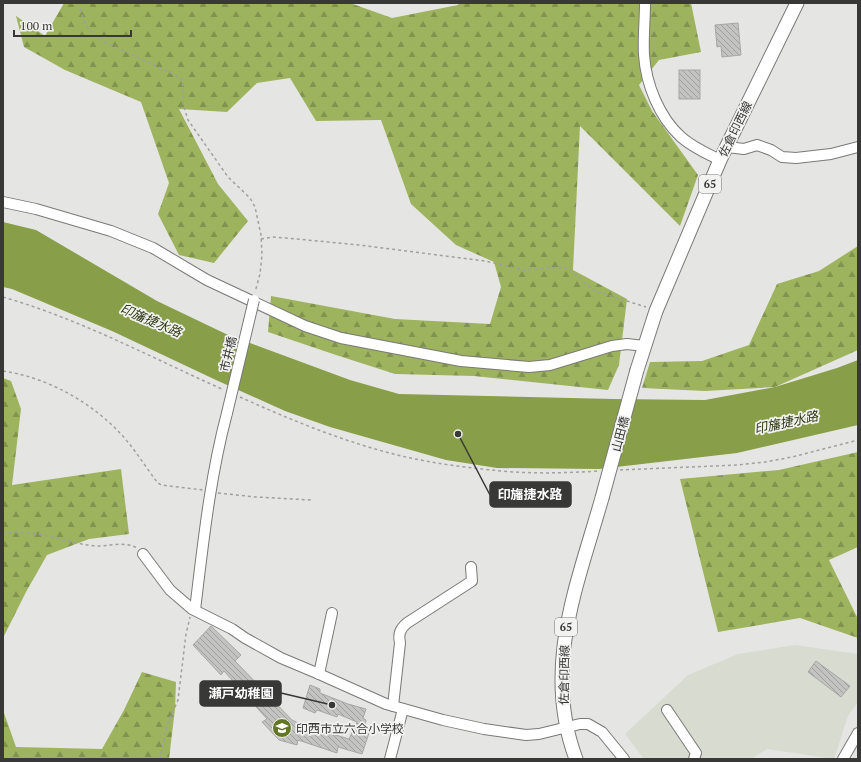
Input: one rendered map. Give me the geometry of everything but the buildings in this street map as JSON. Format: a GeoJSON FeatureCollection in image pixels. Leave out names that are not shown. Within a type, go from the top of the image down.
{"type":"FeatureCollection","features":[{"type":"Feature","properties":{"kind":"main road","name":"佐倉印西線"},"geometry":{"type":"LineString","coordinates":[[637,370],[656,311],[720,160],[797,3]]}},
{"type":"Feature","properties":{"kind":"main road","name":"山田橋"},"geometry":{"type":"LineString","coordinates":[[602,498],[637,370]]}},
{"type":"Feature","properties":{"kind":"main road","name":"佐倉印西線"},"geometry":{"type":"LineString","coordinates":[[576,759],[563,708],[561,686],[562,662],[565,633],[570,609],[602,498]]}},
{"type":"Feature","properties":{"kind":"street"},"geometry":{"type":"LineString","coordinates":[[645,3],[644,55],[651,90],[664,116],[681,137],[692,145],[720,160]]}},
{"type":"Feature","properties":{"kind":"street"},"geometry":{"type":"LineString","coordinates":[[727,147],[744,148],[757,145],[771,150],[782,158],[813,156],[858,147]]}},
{"type":"Feature","properties":{"kind":"street"},"geometry":{"type":"LineString","coordinates":[[3,202],[36,208],[111,231],[153,248],[207,280],[305,326],[341,338],[461,361],[529,367],[550,365],[612,346],[627,344],[644,346]]}},
{"type":"Feature","properties":{"kind":"street","name":"市井橋"},"geometry":{"type":"LineString","coordinates":[[193,609],[210,492],[219,443],[254,300]]}},
{"type":"Feature","properties":{"kind":"street"},"geometry":{"type":"LineString","coordinates":[[143,554],[170,590],[193,609],[232,629],[281,658],[386,704],[484,729],[512,734],[539,734],[580,724],[588,724],[602,732],[624,759]]}},
{"type":"Feature","properties":{"kind":"street"},"geometry":{"type":"LineString","coordinates":[[390,759],[398,707],[400,643],[398,635],[407,623],[472,581],[470,567]]}},
{"type":"Feature","properties":{"kind":"street"},"geometry":{"type":"LineString","coordinates":[[319,674],[332,614]]}},
{"type":"Feature","properties":{"kind":"street"},"geometry":{"type":"LineString","coordinates":[[667,710],[696,753],[694,759]]}},
{"type":"Feature","properties":{"kind":"street"},"geometry":{"type":"LineString","coordinates":[[843,759],[858,733]]}},
{"type":"Feature","properties":{"kind":"path"},"geometry":{"type":"LineString","coordinates":[[79,3],[86,24],[92,34],[103,41],[181,79],[183,86],[183,104],[188,120],[228,177],[250,198],[255,207],[261,239],[262,255],[254,300]]}},
{"type":"Feature","properties":{"kind":"path"},"geometry":{"type":"LineString","coordinates":[[261,239],[273,237],[359,245],[485,261],[524,270],[562,267],[568,269],[594,291],[656,311]]}},
{"type":"Feature","properties":{"kind":"path"},"geometry":{"type":"LineString","coordinates":[[3,297],[92,328],[224,390]]}},
{"type":"Feature","properties":{"kind":"path"},"geometry":{"type":"LineString","coordinates":[[3,371],[14,373],[64,391],[106,418],[120,432],[157,482],[162,485],[256,497],[311,500]]}},
{"type":"Feature","properties":{"kind":"path"},"geometry":{"type":"LineString","coordinates":[[237,396],[317,430],[406,457],[450,465],[502,471],[549,474],[602,471]]}},
{"type":"Feature","properties":{"kind":"path"},"geometry":{"type":"LineString","coordinates":[[618,470],[737,465],[765,462],[792,457],[858,440]]}},
{"type":"Feature","properties":{"kind":"path"},"geometry":{"type":"LineString","coordinates":[[3,534],[13,532],[32,533],[91,545],[104,546],[120,544],[133,546],[143,554]]}},
{"type":"Feature","properties":{"kind":"path"},"geometry":{"type":"LineString","coordinates":[[160,759],[167,726],[178,700],[186,634],[193,609]]}},
{"type":"Feature","properties":{"kind":"shaded area"},"geometry":{"type":"Polygon","coordinates":[[[795,645],[858,654],[858,702],[848,716],[834,759],[767,749],[751,759],[644,759],[625,734],[688,675],[738,654],[795,645]]]}},
{"type":"Feature","properties":{"kind":"green space"},"geometry":{"type":"Polygon","coordinates":[[[64,3],[350,3],[392,18],[458,5],[459,3],[691,3],[701,52],[659,60],[639,85],[652,111],[698,175],[680,226],[580,126],[573,270],[627,299],[619,365],[608,390],[474,376],[395,374],[268,332],[271,296],[395,319],[490,324],[501,287],[494,262],[456,245],[411,204],[381,120],[316,121],[290,78],[257,83],[227,112],[179,109],[218,184],[248,221],[214,263],[179,255],[158,214],[169,183],[141,102],[65,70],[24,47],[16,16],[45,36],[64,3]]]}},
{"type":"Feature","properties":{"kind":"green space"},"geometry":{"type":"Polygon","coordinates":[[[858,246],[858,350],[775,387],[705,391],[642,388],[650,362],[702,361],[749,345],[777,284],[819,271],[858,246]]]}},
{"type":"Feature","properties":{"kind":"green space"},"geometry":{"type":"Polygon","coordinates":[[[3,378],[11,381],[21,409],[12,485],[121,469],[129,534],[89,539],[47,555],[26,592],[3,638],[3,378]]]}},
{"type":"Feature","properties":{"kind":"green space"},"geometry":{"type":"Polygon","coordinates":[[[858,452],[858,547],[829,560],[858,619],[858,638],[800,618],[718,632],[680,479],[779,470],[858,452]]]}},
{"type":"Feature","properties":{"kind":"green space"},"geometry":{"type":"Polygon","coordinates":[[[142,672],[176,682],[175,709],[169,759],[3,759],[3,710],[16,747],[102,749],[124,710],[142,672]]]}},
{"type":"Feature","properties":{"kind":"water"},"geometry":{"type":"Polygon","coordinates":[[[3,222],[36,230],[157,301],[226,334],[350,380],[399,394],[705,400],[775,387],[858,360],[858,425],[737,453],[599,469],[497,468],[446,460],[330,427],[285,411],[112,331],[12,289],[3,287],[3,222]]]}},
{"type":"Feature","properties":{"kind":"place","name":"印旛捷水路"},"geometry":{"type":"Point","coordinates":[458,434]}},
{"type":"Feature","properties":{"kind":"place","name":"瀬戸幼稚園"},"geometry":{"type":"Point","coordinates":[332,705]}},
{"type":"Feature","properties":{"kind":"place","name":"印西市立六合小学校"},"geometry":{"type":"Point","coordinates":[282,728]}}]}
